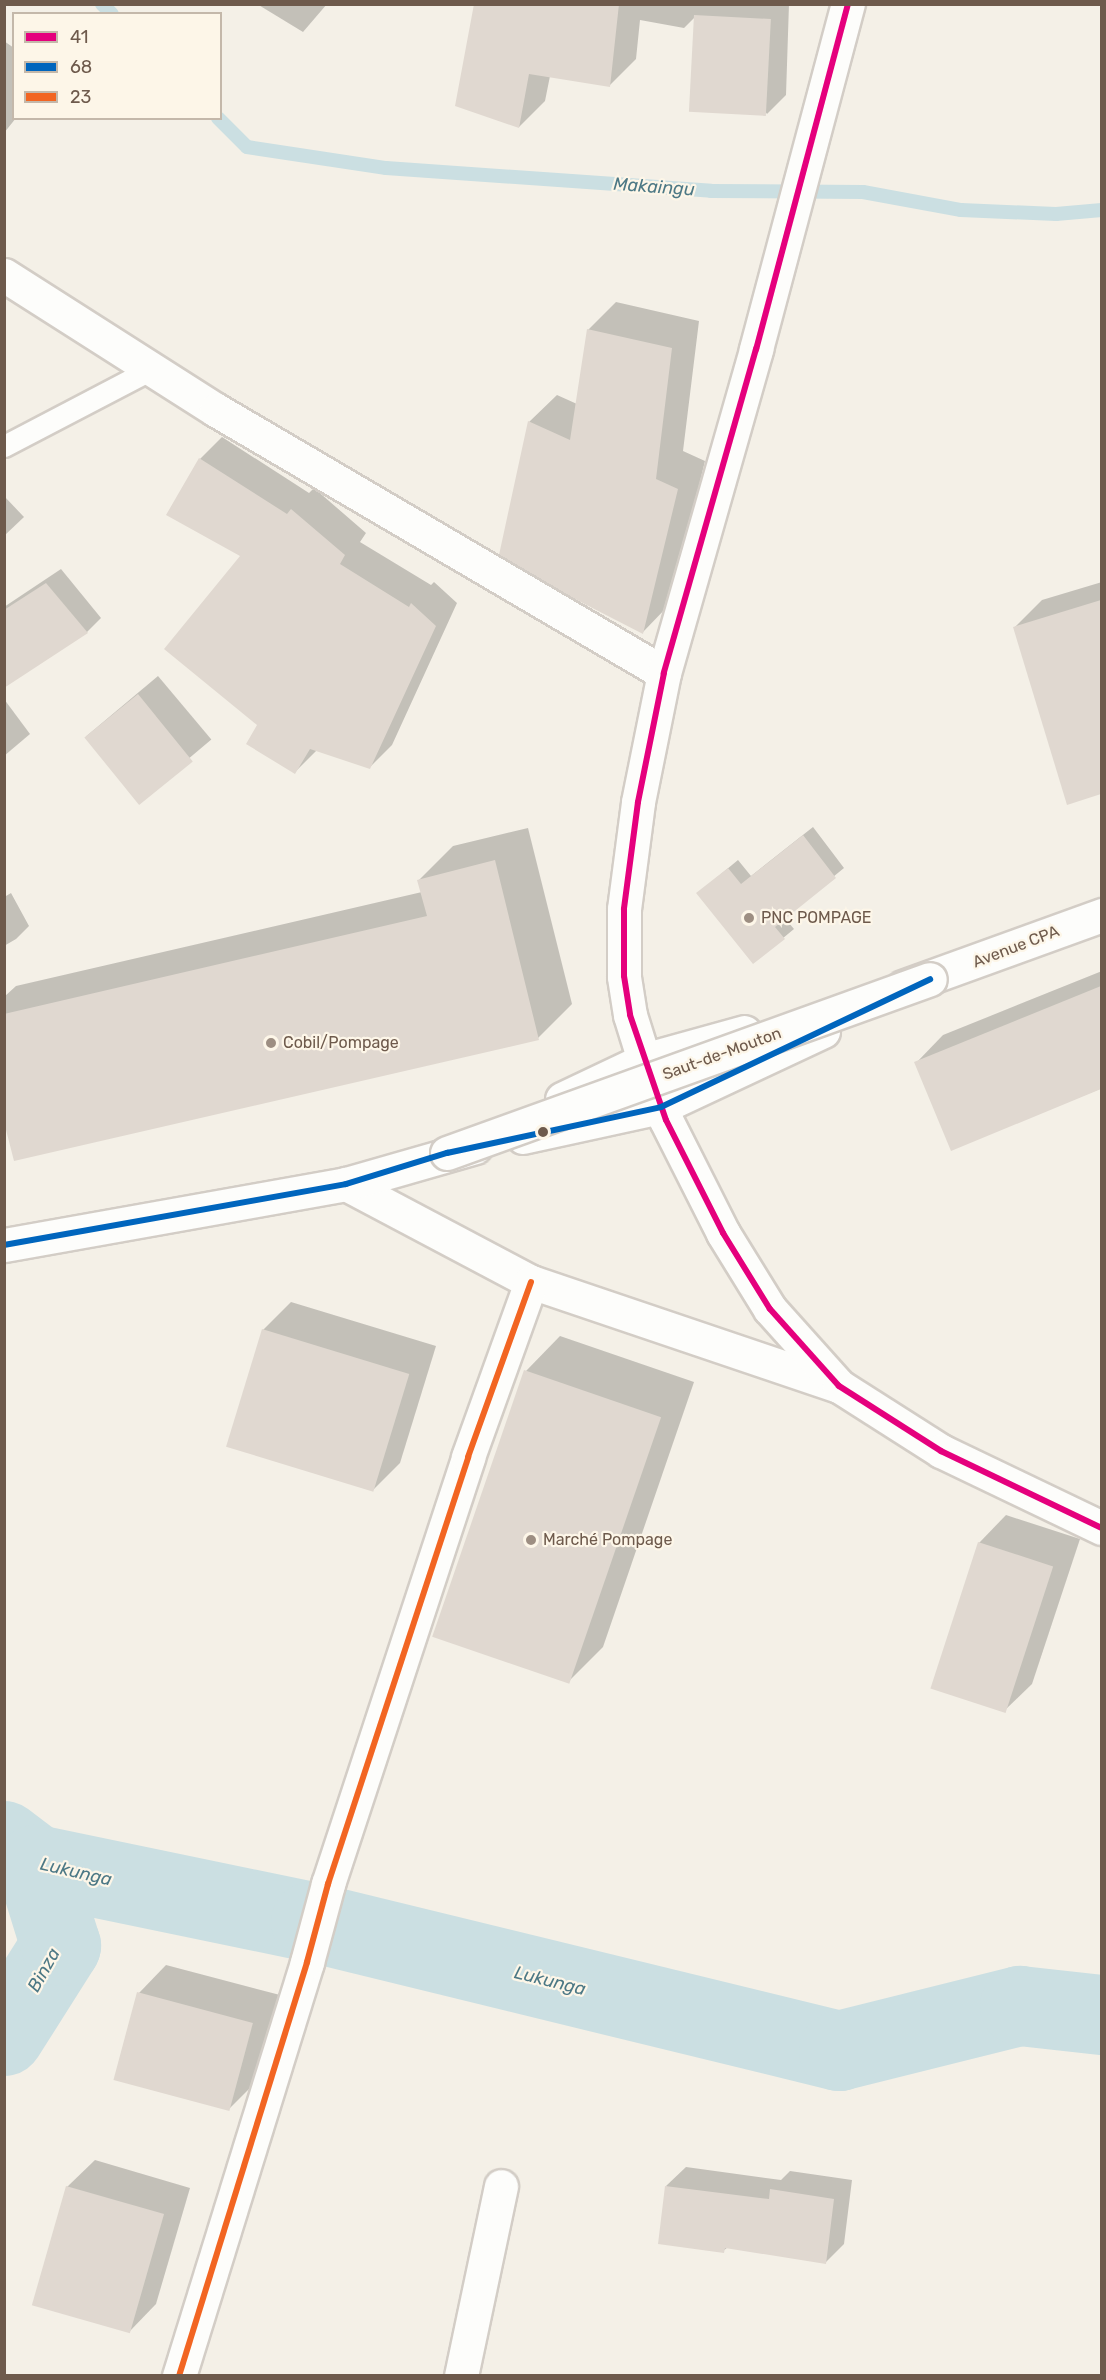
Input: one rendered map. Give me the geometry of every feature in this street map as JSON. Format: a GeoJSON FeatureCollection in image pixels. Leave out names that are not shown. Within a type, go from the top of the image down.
{"type":"FeatureCollection","features":[{"type":"Feature","properties":{"kind":"street"},"geometry":{"type":"LineString","coordinates":[[839,1386],[770,1309],[723,1233],[661,1107],[630,1015],[624,976],[624,909],[638,802],[664,672],[756,350],[848,4]]}},
{"type":"Feature","properties":{"kind":"street"},"geometry":{"type":"LineString","coordinates":[[4,275],[216,410],[664,672]]}},
{"type":"Feature","properties":{"kind":"street","name":"Avenue CPA"},"geometry":{"type":"LineString","coordinates":[[930,979],[1101,915]]}},
{"type":"Feature","properties":{"kind":"street"},"geometry":{"type":"LineString","coordinates":[[447,1153],[644,1060],[930,979]]}},
{"type":"Feature","properties":{"kind":"street"},"geometry":{"type":"LineString","coordinates":[[12,1243],[346,1184],[447,1153],[661,1107],[930,979]]}},
{"type":"Feature","properties":{"kind":"street","name":"Saut-de-Mouton"},"geometry":{"type":"LineString","coordinates":[[447,1153],[930,979]]}},
{"type":"Feature","properties":{"kind":"street"},"geometry":{"type":"LineString","coordinates":[[346,1184],[531,1282],[839,1386],[941,1451],[1101,1528]]}},
{"type":"Feature","properties":{"kind":"street"},"geometry":{"type":"LineString","coordinates":[[179,2376],[307,1962],[328,1884],[468,1457],[531,1282]]}},
{"type":"Feature","properties":{"kind":"street"},"geometry":{"type":"LineString","coordinates":[[461,2376],[501,2187]]}},
{"type":"Feature","properties":{"kind":"lane"},"geometry":{"type":"LineString","coordinates":[[4,446],[151,369]]}},
{"type":"Feature","properties":{"kind":"building"},"geometry":{"type":"Polygon","coordinates":[[[474,4],[619,4],[610,87],[529,74],[519,128],[455,106],[474,4]]]}},
{"type":"Feature","properties":{"kind":"building"},"geometry":{"type":"Polygon","coordinates":[[[694,15],[771,19],[766,116],[689,112],[694,15]]]}},
{"type":"Feature","properties":{"kind":"building"},"geometry":{"type":"Polygon","coordinates":[[[587,329],[672,348],[656,479],[678,489],[643,634],[571,597],[499,555],[528,421],[570,440],[587,329]]]}},
{"type":"Feature","properties":{"kind":"building"},"geometry":{"type":"Polygon","coordinates":[[[199,458],[287,514],[291,509],[345,555],[340,564],[409,607],[411,603],[436,626],[370,769],[310,749],[295,774],[246,744],[257,725],[164,649],[240,556],[166,515],[199,458]]]}},
{"type":"Feature","properties":{"kind":"building"},"geometry":{"type":"Polygon","coordinates":[[[46,583],[88,633],[4,688],[4,610],[46,583]]]}},
{"type":"Feature","properties":{"kind":"building"},"geometry":{"type":"Polygon","coordinates":[[[1101,600],[1101,794],[1067,805],[1013,627],[1101,600]]]}},
{"type":"Feature","properties":{"kind":"building"},"geometry":{"type":"Polygon","coordinates":[[[138,694],[193,762],[139,805],[84,737],[138,694]]]}},
{"type":"Feature","properties":{"kind":"building"},"geometry":{"type":"Polygon","coordinates":[[[803,835],[836,878],[775,927],[785,939],[753,964],[696,893],[728,868],[741,884],[803,835]]]}},
{"type":"Feature","properties":{"kind":"building"},"geometry":{"type":"Polygon","coordinates":[[[495,860],[539,1040],[14,1161],[4,1122],[4,1014],[427,916],[417,880],[495,860]]]}},
{"type":"Feature","properties":{"kind":"building"},"geometry":{"type":"Polygon","coordinates":[[[1101,986],[1101,1089],[951,1151],[914,1062],[1101,986]]]}},
{"type":"Feature","properties":{"kind":"building"},"geometry":{"type":"Polygon","coordinates":[[[262,1329],[409,1374],[373,1492],[226,1447],[262,1329]]]}},
{"type":"Feature","properties":{"kind":"building"},"geometry":{"type":"Polygon","coordinates":[[[524,1370],[661,1417],[569,1684],[432,1637],[524,1370]]]}},
{"type":"Feature","properties":{"kind":"building"},"geometry":{"type":"Polygon","coordinates":[[[978,1542],[1053,1566],[1006,1713],[930,1688],[978,1542]]]}},
{"type":"Feature","properties":{"kind":"building"},"geometry":{"type":"Polygon","coordinates":[[[137,1992],[253,2023],[229,2111],[113,2080],[137,1992]]]}},
{"type":"Feature","properties":{"kind":"building"},"geometry":{"type":"Polygon","coordinates":[[[66,2186],[164,2214],[130,2333],[32,2305],[66,2186]]]}},
{"type":"Feature","properties":{"kind":"building"},"geometry":{"type":"Polygon","coordinates":[[[665,2186],[769,2199],[770,2189],[834,2199],[826,2264],[725,2248],[724,2253],[658,2244],[665,2186]]]}},
{"type":"Feature","properties":{"kind":"waterway","name":"Makaingu"},"geometry":{"type":"LineString","coordinates":[[102,4],[110,12]]}},
{"type":"Feature","properties":{"kind":"waterway","name":"Makaingu"},"geometry":{"type":"LineString","coordinates":[[220,120],[247,147],[386,168],[711,191],[863,192],[961,210],[1056,214],[1102,210]]}},
{"type":"Feature","properties":{"kind":"waterway","name":"Lukunga"},"geometry":{"type":"LineString","coordinates":[[4,1841],[36,1865],[311,1922],[839,2051],[1020,2006],[1102,2015]]}},
{"type":"Feature","properties":{"kind":"waterway","name":"Binza"},"geometry":{"type":"LineString","coordinates":[[4,2036],[61,1946],[36,1865]]}},
{"type":"Feature","properties":{"kind":"transit line","name":"41"},"geometry":{"type":"LineString","coordinates":[[848,4],[756,349],[664,673],[638,802],[624,909],[624,976],[630,1015],[666,1120],[723,1233],[770,1309],[839,1386],[941,1451],[1102,1528]]}},
{"type":"Feature","properties":{"kind":"transit line","name":"68"},"geometry":{"type":"LineString","coordinates":[[4,1245],[346,1184],[447,1153],[661,1107],[930,979]]}},
{"type":"Feature","properties":{"kind":"transit line","name":"23"},"geometry":{"type":"LineString","coordinates":[[179,2376],[307,1962],[328,1884],[468,1457],[531,1282]]}},
{"type":"Feature","properties":{"kind":"place","name":"PNC POMPAGE"},"geometry":{"type":"Point","coordinates":[749,918]}},
{"type":"Feature","properties":{"kind":"place","name":"Cobil/Pompage"},"geometry":{"type":"Point","coordinates":[271,1043]}},
{"type":"Feature","properties":{"kind":"place","name":"Marché Pompage"},"geometry":{"type":"Point","coordinates":[531,1540]}}]}
